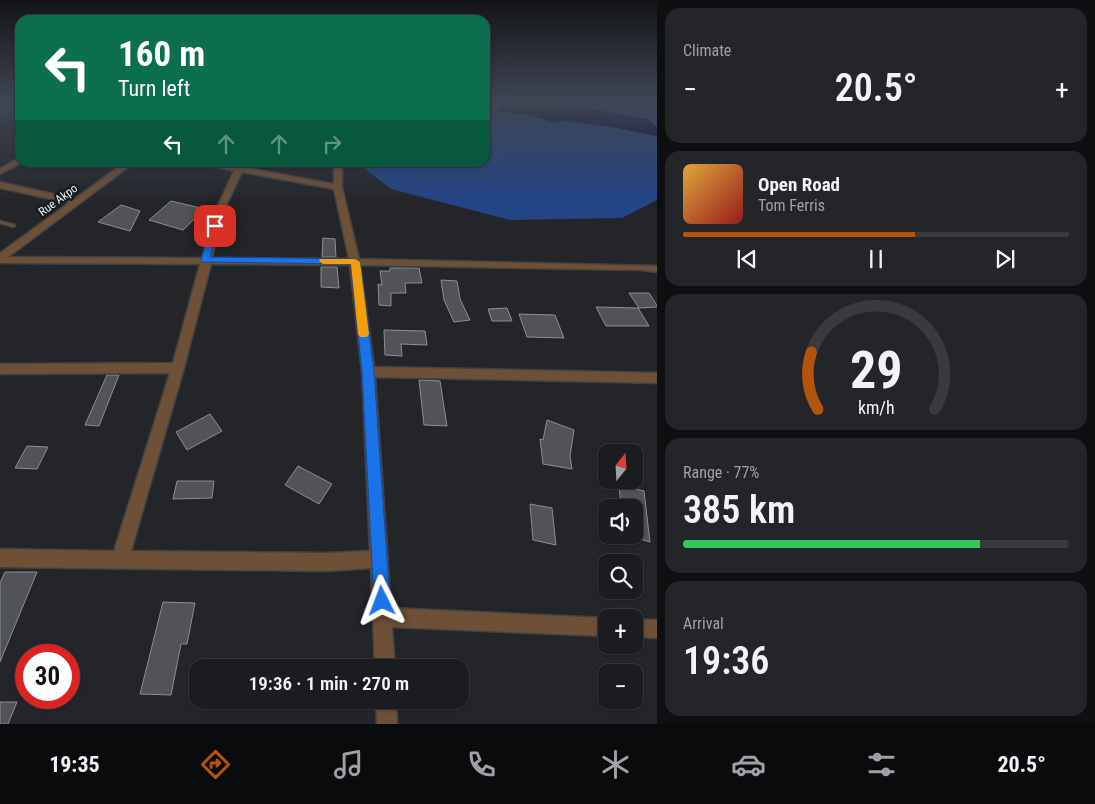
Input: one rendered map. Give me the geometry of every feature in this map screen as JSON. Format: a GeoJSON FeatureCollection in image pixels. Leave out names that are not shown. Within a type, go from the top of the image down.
{"type":"FeatureCollection","features":[{"type":"Feature","properties":{"kind":"street"},"geometry":{"type":"LineString","coordinates":[[0,172],[15,164]]}},
{"type":"Feature","properties":{"kind":"street","name":"Rue Akpo"},"geometry":{"type":"LineString","coordinates":[[0,259],[124,167]]}},
{"type":"Feature","properties":{"kind":"street"},"geometry":{"type":"LineString","coordinates":[[228,167],[338,187]]}},
{"type":"Feature","properties":{"kind":"street"},"geometry":{"type":"LineString","coordinates":[[338,167],[338,187],[355,262],[368,372],[385,659]]}},
{"type":"Feature","properties":{"kind":"street"},"geometry":{"type":"LineString","coordinates":[[120,560],[178,368],[205,260],[220,210],[239,169]]}},
{"type":"Feature","properties":{"kind":"street"},"geometry":{"type":"LineString","coordinates":[[0,185],[77,202]]}},
{"type":"Feature","properties":{"kind":"street"},"geometry":{"type":"LineString","coordinates":[[0,259],[355,262],[657,269]]}},
{"type":"Feature","properties":{"kind":"street"},"geometry":{"type":"LineString","coordinates":[[0,369],[178,368]]}},
{"type":"Feature","properties":{"kind":"street"},"geometry":{"type":"LineString","coordinates":[[368,372],[657,378]]}},
{"type":"Feature","properties":{"kind":"street"},"geometry":{"type":"LineString","coordinates":[[0,558],[327,562],[380,559]]}},
{"type":"Feature","properties":{"kind":"street"},"geometry":{"type":"LineString","coordinates":[[383,617],[598,627]]}},
{"type":"Feature","properties":{"kind":"street"},"geometry":{"type":"LineString","coordinates":[[643,628],[657,629]]}},
{"type":"Feature","properties":{"kind":"street"},"geometry":{"type":"LineString","coordinates":[[386,709],[387,724]]}},
{"type":"Feature","properties":{"kind":"lane"},"geometry":{"type":"LineString","coordinates":[[0,222],[13,226]]}},
{"type":"Feature","properties":{"kind":"shaded area"},"geometry":{"type":"Polygon","coordinates":[[[490,135],[657,135],[657,200],[622,218],[510,220],[391,189],[362,167],[490,167],[490,135]]]}},
{"type":"Feature","properties":{"kind":"building"},"geometry":{"type":"Polygon","coordinates":[[[171,201],[205,209],[183,230],[149,220],[171,201]]]}},
{"type":"Feature","properties":{"kind":"building"},"geometry":{"type":"Polygon","coordinates":[[[121,205],[140,211],[130,231],[98,222],[121,205]]]}},
{"type":"Feature","properties":{"kind":"building"},"geometry":{"type":"Polygon","coordinates":[[[323,238],[335,239],[336,257],[322,257],[323,238]]]}},
{"type":"Feature","properties":{"kind":"building"},"geometry":{"type":"Polygon","coordinates":[[[321,267],[337,267],[339,288],[321,287],[321,267]]]}},
{"type":"Feature","properties":{"kind":"building"},"geometry":{"type":"Polygon","coordinates":[[[390,268],[419,268],[422,283],[405,283],[406,293],[391,293],[391,306],[379,305],[378,284],[382,285],[380,271],[390,271],[390,268]]]}},
{"type":"Feature","properties":{"kind":"building"},"geometry":{"type":"Polygon","coordinates":[[[441,280],[457,281],[460,299],[470,320],[454,322],[444,300],[441,280]]]}},
{"type":"Feature","properties":{"kind":"building"},"geometry":{"type":"Polygon","coordinates":[[[629,293],[649,293],[657,305],[657,307],[639,308],[629,293]]]}},
{"type":"Feature","properties":{"kind":"building"},"geometry":{"type":"Polygon","coordinates":[[[596,307],[638,308],[649,326],[606,326],[596,307]]]}},
{"type":"Feature","properties":{"kind":"building"},"geometry":{"type":"Polygon","coordinates":[[[507,308],[512,321],[492,321],[488,309],[507,308]]]}},
{"type":"Feature","properties":{"kind":"building"},"geometry":{"type":"Polygon","coordinates":[[[519,314],[555,315],[564,338],[527,337],[519,314]]]}},
{"type":"Feature","properties":{"kind":"building"},"geometry":{"type":"Polygon","coordinates":[[[384,330],[425,331],[427,345],[401,344],[402,356],[385,355],[384,330]]]}},
{"type":"Feature","properties":{"kind":"building"},"geometry":{"type":"Polygon","coordinates":[[[107,375],[119,375],[99,426],[85,425],[107,375]]]}},
{"type":"Feature","properties":{"kind":"building"},"geometry":{"type":"Polygon","coordinates":[[[419,380],[440,381],[447,426],[424,425],[419,380]]]}},
{"type":"Feature","properties":{"kind":"building"},"geometry":{"type":"Polygon","coordinates":[[[210,414],[222,431],[187,450],[176,432],[210,414]]]}},
{"type":"Feature","properties":{"kind":"building"},"geometry":{"type":"Polygon","coordinates":[[[547,420],[574,430],[570,456],[572,469],[543,464],[540,439],[543,440],[547,420]]]}},
{"type":"Feature","properties":{"kind":"building"},"geometry":{"type":"Polygon","coordinates":[[[27,446],[48,447],[37,469],[15,468],[27,446]]]}},
{"type":"Feature","properties":{"kind":"building"},"geometry":{"type":"Polygon","coordinates":[[[298,466],[332,484],[319,504],[285,485],[298,466]]]}},
{"type":"Feature","properties":{"kind":"building"},"geometry":{"type":"Polygon","coordinates":[[[177,481],[214,481],[212,498],[173,499],[177,481]]]}},
{"type":"Feature","properties":{"kind":"building"},"geometry":{"type":"Polygon","coordinates":[[[619,489],[644,491],[650,542],[643,540],[643,499],[620,499],[619,489]]]}},
{"type":"Feature","properties":{"kind":"building"},"geometry":{"type":"Polygon","coordinates":[[[530,504],[552,508],[556,545],[533,540],[530,504]]]}},
{"type":"Feature","properties":{"kind":"building"},"geometry":{"type":"Polygon","coordinates":[[[5,572],[37,572],[0,662],[0,583],[5,572]]]}},
{"type":"Feature","properties":{"kind":"building"},"geometry":{"type":"Polygon","coordinates":[[[163,602],[195,603],[187,644],[181,644],[171,695],[140,694],[163,602]]]}},
{"type":"Feature","properties":{"kind":"building"},"geometry":{"type":"Polygon","coordinates":[[[0,702],[15,702],[8,724],[0,724],[0,702]]]}},
{"type":"Feature","properties":{"kind":"slow traffic"},"geometry":{"type":"LineString","coordinates":[[323,261],[355,262],[364,334]]}},
{"type":"Feature","properties":{"kind":"route"},"geometry":{"type":"LineString","coordinates":[[215,226],[205,260],[355,262],[368,372],[382,601]]}}]}
